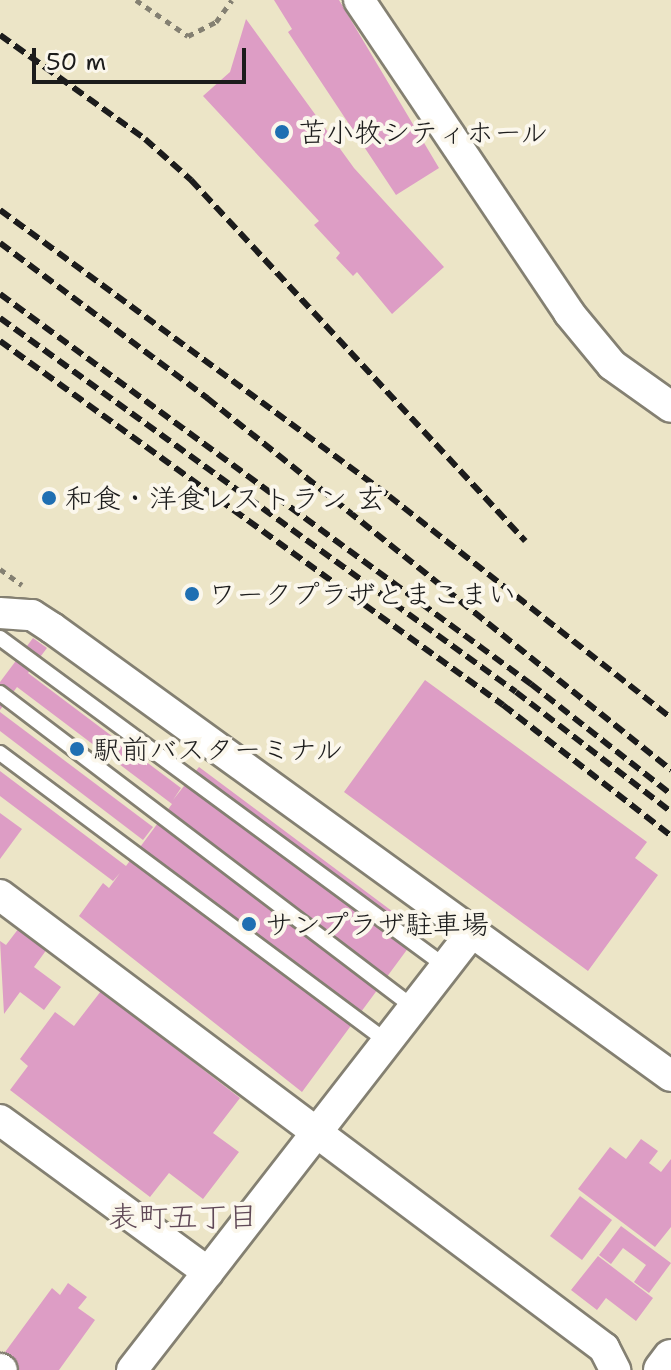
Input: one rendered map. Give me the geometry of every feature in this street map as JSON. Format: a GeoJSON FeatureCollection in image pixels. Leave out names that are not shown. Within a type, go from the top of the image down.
{"type":"FeatureCollection","features":[{"type":"Feature","properties":{"kind":"street"},"geometry":{"type":"LineString","coordinates":[[359,0],[569,313],[612,365],[671,407]]}},
{"type":"Feature","properties":{"kind":"street"},"geometry":{"type":"LineString","coordinates":[[0,613],[32,615],[671,1076]]}},
{"type":"Feature","properties":{"kind":"street"},"geometry":{"type":"LineString","coordinates":[[0,895],[604,1348],[615,1370]]}},
{"type":"Feature","properties":{"kind":"street"},"geometry":{"type":"LineString","coordinates":[[132,1370],[473,931]]}},
{"type":"Feature","properties":{"kind":"street"},"geometry":{"type":"LineString","coordinates":[[0,1120],[208,1272]]}},
{"type":"Feature","properties":{"kind":"street"},"geometry":{"type":"LineString","coordinates":[[662,1370],[671,1358]]}},
{"type":"Feature","properties":{"kind":"lane"},"geometry":{"type":"LineString","coordinates":[[0,638],[445,966]]}},
{"type":"Feature","properties":{"kind":"lane"},"geometry":{"type":"LineString","coordinates":[[0,693],[413,1007]]}},
{"type":"Feature","properties":{"kind":"lane"},"geometry":{"type":"LineString","coordinates":[[0,753],[386,1041]]}},
{"type":"Feature","properties":{"kind":"path"},"geometry":{"type":"LineString","coordinates":[[136,0],[188,36],[216,22],[232,0]]}},
{"type":"Feature","properties":{"kind":"building"},"geometry":{"type":"Polygon","coordinates":[[[274,0],[339,0],[439,168],[396,195],[288,32],[292,29],[274,0]]]}},
{"type":"Feature","properties":{"kind":"building","name":"苫小牧シティホール"},"geometry":{"type":"Polygon","coordinates":[[[246,19],[354,168],[444,267],[392,314],[357,272],[353,276],[336,258],[340,253],[314,225],[319,221],[203,96],[230,72],[246,19]]]}},
{"type":"Feature","properties":{"kind":"building","name":"サンプラザ駐車場"},"geometry":{"type":"Polygon","coordinates":[[[33,638],[47,648],[28,673],[181,788],[173,800],[199,767],[420,932],[302,1092],[79,916],[103,883],[109,888],[120,873],[113,881],[0,796],[0,771],[126,866],[172,804],[17,687],[0,710],[0,682],[33,638]]]}},
{"type":"Feature","properties":{"kind":"building"},"geometry":{"type":"Polygon","coordinates":[[[425,680],[647,842],[635,858],[658,875],[588,971],[344,792],[425,680]]]}},
{"type":"Feature","properties":{"kind":"building"},"geometry":{"type":"Polygon","coordinates":[[[0,712],[153,827],[143,840],[0,731],[0,712]]]}},
{"type":"Feature","properties":{"kind":"building"},"geometry":{"type":"Polygon","coordinates":[[[0,813],[22,829],[0,859],[0,813]]]}},
{"type":"Feature","properties":{"kind":"building"},"geometry":{"type":"Polygon","coordinates":[[[22,924],[50,945],[34,967],[61,987],[44,1010],[20,992],[4,1014],[0,941],[6,945],[22,924]]]}},
{"type":"Feature","properties":{"kind":"building"},"geometry":{"type":"Polygon","coordinates":[[[101,991],[240,1098],[213,1133],[239,1152],[203,1199],[169,1173],[150,1197],[10,1090],[28,1066],[20,1059],[55,1012],[74,1026],[101,991]]]}},
{"type":"Feature","properties":{"kind":"building"},"geometry":{"type":"Polygon","coordinates":[[[641,1139],[658,1151],[649,1163],[661,1172],[671,1159],[671,1227],[655,1247],[578,1189],[610,1147],[626,1159],[641,1139]]]}},
{"type":"Feature","properties":{"kind":"building"},"geometry":{"type":"Polygon","coordinates":[[[580,1196],[612,1220],[582,1260],[550,1236],[580,1196]]]}},
{"type":"Feature","properties":{"kind":"building"},"geometry":{"type":"Polygon","coordinates":[[[621,1226],[671,1263],[649,1293],[634,1282],[646,1265],[623,1248],[611,1264],[599,1255],[621,1226]]]}},
{"type":"Feature","properties":{"kind":"building"},"geometry":{"type":"Polygon","coordinates":[[[598,1256],[653,1298],[636,1321],[606,1298],[597,1310],[571,1290],[598,1256]]]}},
{"type":"Feature","properties":{"kind":"building"},"geometry":{"type":"Polygon","coordinates":[[[68,1283],[87,1297],[78,1308],[95,1320],[59,1370],[9,1370],[0,1359],[52,1288],[60,1295],[68,1283]]]}},
{"type":"Feature","properties":{"kind":"railway"},"geometry":{"type":"LineString","coordinates":[[0,35],[145,139],[191,180],[525,541]]}},
{"type":"Feature","properties":{"kind":"railway"},"geometry":{"type":"LineString","coordinates":[[0,210],[389,496],[671,718]]}},
{"type":"Feature","properties":{"kind":"railway"},"geometry":{"type":"LineString","coordinates":[[0,243],[207,398],[671,770]]}},
{"type":"Feature","properties":{"kind":"railway"},"geometry":{"type":"LineString","coordinates":[[0,294],[531,684],[671,794]]}},
{"type":"Feature","properties":{"kind":"railway"},"geometry":{"type":"LineString","coordinates":[[0,318],[516,692],[671,812]]}},
{"type":"Feature","properties":{"kind":"railway"},"geometry":{"type":"LineString","coordinates":[[0,341],[503,705],[671,836]]}},
{"type":"Feature","properties":{"kind":"place","name":"苫小牧シティホール"},"geometry":{"type":"Point","coordinates":[282,132]}},
{"type":"Feature","properties":{"kind":"place","name":"和食・洋食レストラン 玄"},"geometry":{"type":"Point","coordinates":[49,498]}},
{"type":"Feature","properties":{"kind":"place","name":"ワークプラザとまこまい"},"geometry":{"type":"Point","coordinates":[192,594]}},
{"type":"Feature","properties":{"kind":"place","name":"駅前バスターミナル"},"geometry":{"type":"Point","coordinates":[77,749]}},
{"type":"Feature","properties":{"kind":"place","name":"サンプラザ駐車場"},"geometry":{"type":"Point","coordinates":[249,924]}},
{"type":"Feature","properties":{"kind":"district","name":"表町五丁目"},"geometry":{"type":"Point","coordinates":[183,1217]}}]}
